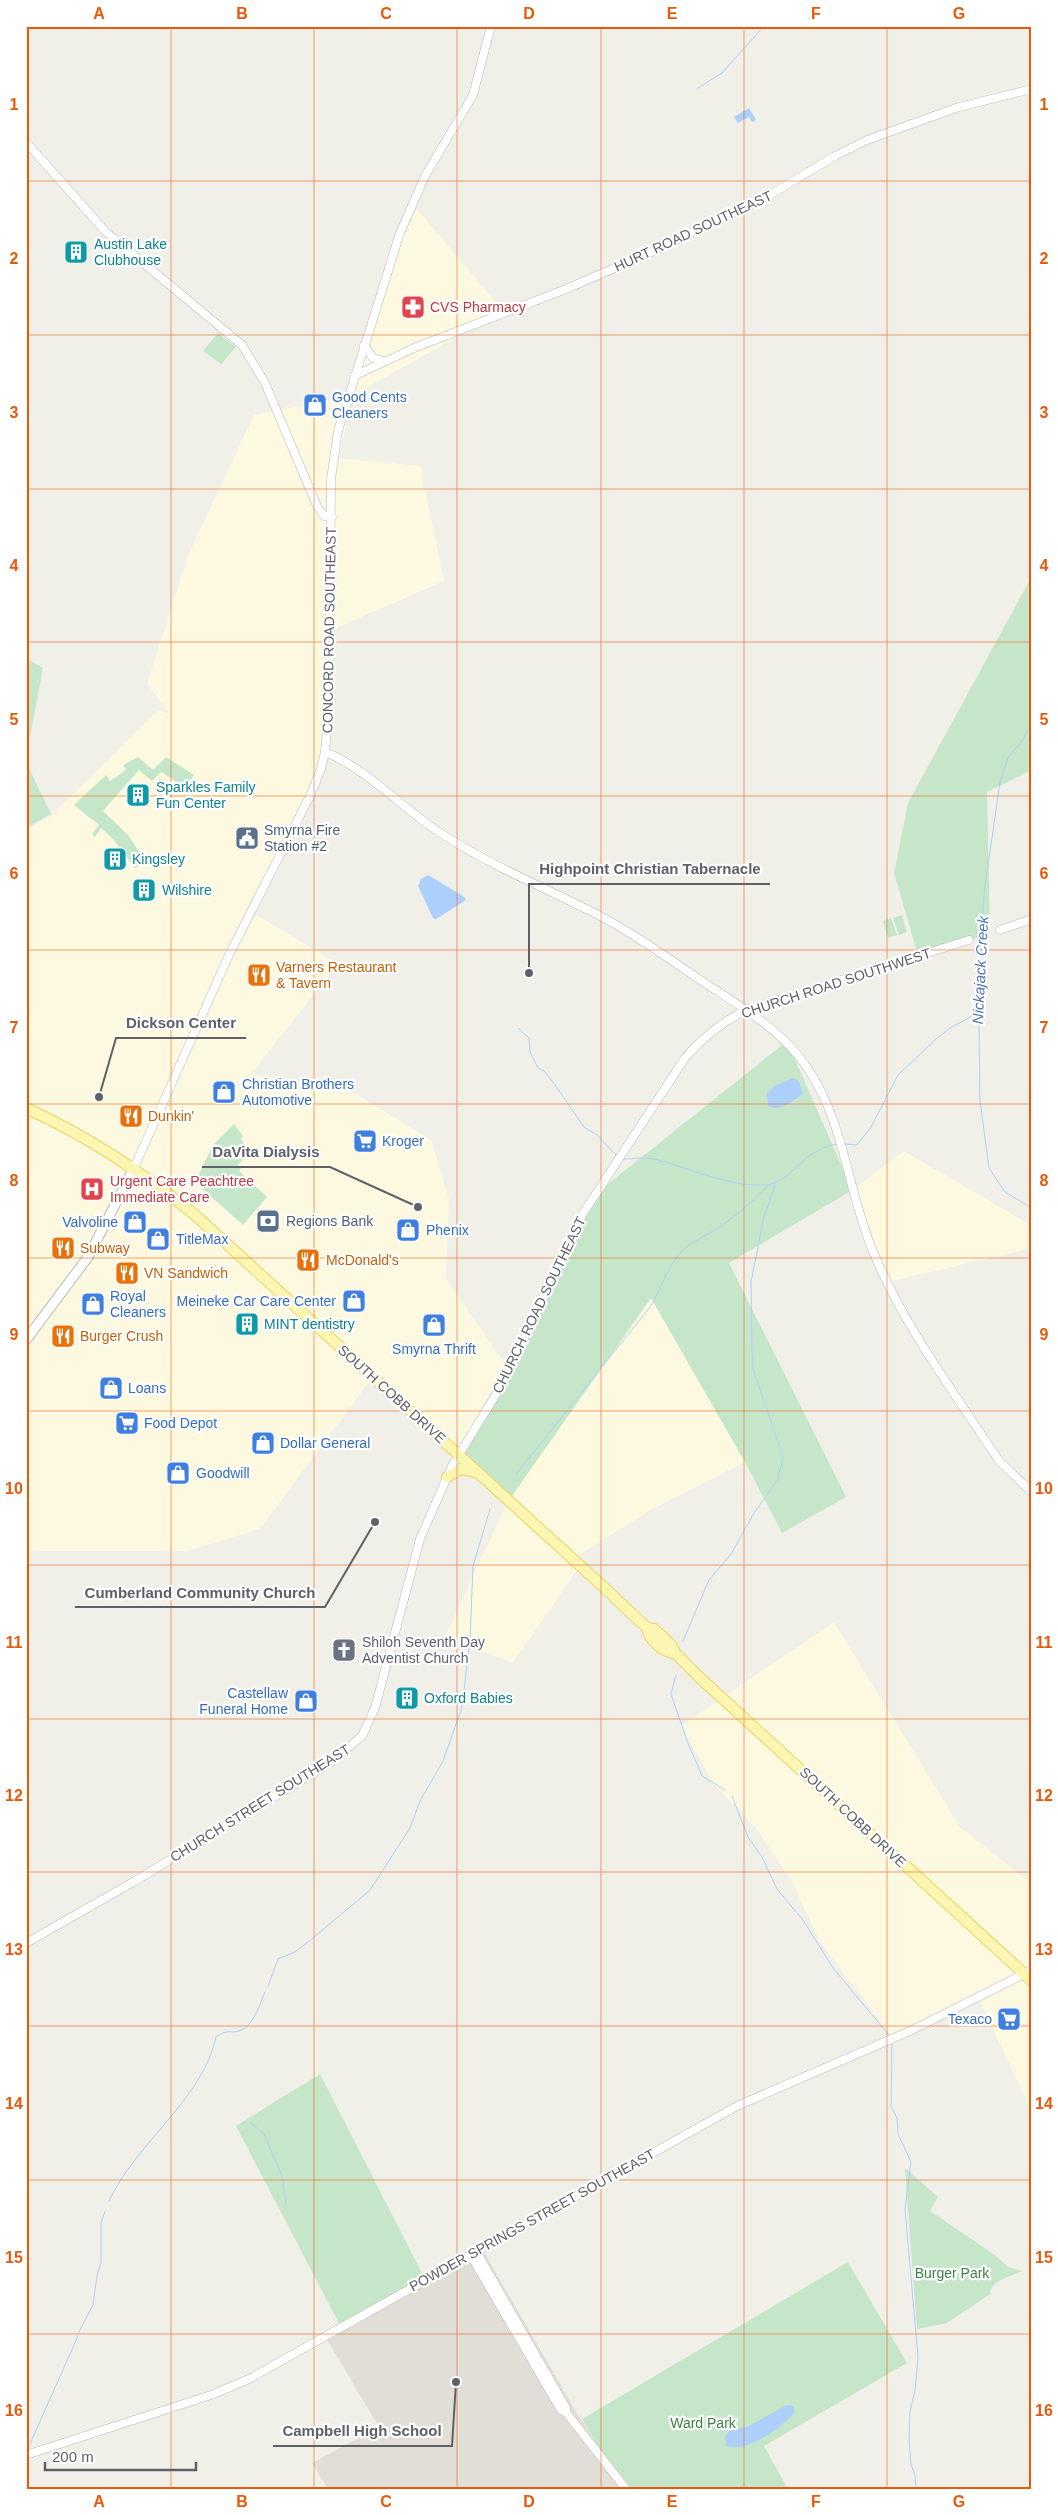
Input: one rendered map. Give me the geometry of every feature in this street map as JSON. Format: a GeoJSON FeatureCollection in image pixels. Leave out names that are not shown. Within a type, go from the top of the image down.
{"type":"FeatureCollection","features":[{"type":"Feature","properties":{"kind":"main road","name":"SOUTH COBB DRIVE"},"geometry":{"type":"LineString","coordinates":[[26,1108],[62,1124],[134,1168],[194,1214],[481,1474],[647,1628],[648,1636],[667,1652],[675,1653],[1029,1975]]}},
{"type":"Feature","properties":{"kind":"main road","name":"CONCORD ROAD SOUTHEAST"},"geometry":{"type":"LineString","coordinates":[[26,1340],[88,1257],[134,1168]]}},
{"type":"Feature","properties":{"kind":"main road"},"geometry":{"type":"LineString","coordinates":[[447,1477],[461,1469],[481,1474]]}},
{"type":"Feature","properties":{"kind":"street","name":"CONCORD ROAD SOUTHEAST"},"geometry":{"type":"LineString","coordinates":[[134,1168],[229,956],[312,790],[325,752],[331,664],[332,460],[338,431],[400,233],[416,194],[437,154],[473,95],[491,26]]}},
{"type":"Feature","properties":{"kind":"street","name":"HURT ROAD SOUTHEAST"},"geometry":{"type":"LineString","coordinates":[[354,376],[384,361],[566,289],[656,250],[768,196],[835,156],[867,140],[959,107],[1032,89]]}},
{"type":"Feature","properties":{"kind":"street"},"geometry":{"type":"LineString","coordinates":[[26,142],[106,232],[242,345],[265,383],[317,506],[324,516],[332,517]]}},
{"type":"Feature","properties":{"kind":"street"},"geometry":{"type":"LineString","coordinates":[[364,345],[373,358],[384,361]]}},
{"type":"Feature","properties":{"kind":"street"},"geometry":{"type":"LineString","coordinates":[[325,752],[348,764],[446,837],[629,932],[746,1010],[781,1036],[806,1065],[823,1094],[837,1133],[860,1219],[874,1253],[913,1328],[995,1455],[1032,1492]]}},
{"type":"Feature","properties":{"kind":"street"},"geometry":{"type":"LineString","coordinates":[[1000,930],[1032,919]]}},
{"type":"Feature","properties":{"kind":"street","name":"CHURCH ROAD SOUTHWEST"},"geometry":{"type":"LineString","coordinates":[[621,1156],[690,1052],[710,1033],[746,1010],[969,940]]}},
{"type":"Feature","properties":{"kind":"street","name":"CHURCH ROAD SOUTHEAST"},"geometry":{"type":"LineString","coordinates":[[459,1454],[503,1383],[580,1220],[621,1156]]}},
{"type":"Feature","properties":{"kind":"street","name":"CHURCH STREET SOUTHEAST"},"geometry":{"type":"LineString","coordinates":[[26,1942],[183,1852],[330,1763],[358,1742],[375,1708],[420,1539],[459,1454]]}},
{"type":"Feature","properties":{"kind":"street","name":"POWDER SPRINGS STREET SOUTHEAST"},"geometry":{"type":"LineString","coordinates":[[26,2455],[211,2395],[238,2384],[320,2341],[473,2253],[738,2106],[912,2030],[1029,1975]]}},
{"type":"Feature","properties":{"kind":"street"},"geometry":{"type":"LineString","coordinates":[[473,2253],[561,2410],[565,2411],[626,2489]]}},
{"type":"Feature","properties":{"kind":"shaded area"},"geometry":{"type":"Polygon","coordinates":[[[417,209],[503,311],[352,396],[393,255],[417,209]]]}},
{"type":"Feature","properties":{"kind":"shaded area"},"geometry":{"type":"Polygon","coordinates":[[[352,396],[339,458],[420,466],[444,581],[329,631],[329,756],[305,806],[247,909],[338,964],[251,1074],[354,1093],[431,1140],[449,1199],[446,1279],[508,1368],[484,1405],[455,1458],[372,1378],[260,1529],[187,1551],[26,1551],[26,830],[52,815],[158,710],[169,714],[147,683],[190,551],[254,415],[352,396]]]}},
{"type":"Feature","properties":{"kind":"shaded area"},"geometry":{"type":"Polygon","coordinates":[[[904,1151],[1032,1226],[1032,1248],[888,1282],[849,1192],[904,1151]]]}},
{"type":"Feature","properties":{"kind":"shaded area"},"geometry":{"type":"Polygon","coordinates":[[[651,1298],[745,1462],[651,1510],[572,1559],[579,1567],[513,1663],[445,1637],[507,1503],[651,1298]]]}},
{"type":"Feature","properties":{"kind":"shaded area"},"geometry":{"type":"Polygon","coordinates":[[[834,1622],[960,1827],[1032,1884],[1032,2105],[1028,2103],[978,1998],[893,2038],[820,1942],[792,1882],[756,1828],[715,1786],[681,1726],[834,1622]]]}},
{"type":"Feature","properties":{"kind":"shaded area"},"geometry":{"type":"Polygon","coordinates":[[[481,2247],[574,2408],[625,2489],[328,2489],[312,2463],[379,2427],[326,2338],[481,2247]]]}},
{"type":"Feature","properties":{"kind":"green space"},"geometry":{"type":"Polygon","coordinates":[[[218,333],[236,347],[221,364],[203,351],[218,333]]]}},
{"type":"Feature","properties":{"kind":"green space"},"geometry":{"type":"Polygon","coordinates":[[[1032,576],[1032,770],[987,792],[990,933],[919,959],[894,873],[908,803],[1032,576]]]}},
{"type":"Feature","properties":{"kind":"green space"},"geometry":{"type":"Polygon","coordinates":[[[26,658],[43,668],[26,757],[26,658]]]}},
{"type":"Feature","properties":{"kind":"green space"},"geometry":{"type":"Polygon","coordinates":[[[138,757],[153,770],[166,757],[194,775],[185,787],[161,772],[152,781],[139,770],[103,811],[128,835],[146,862],[135,868],[113,839],[101,828],[95,837],[92,834],[99,825],[74,805],[106,775],[110,781],[126,770],[123,765],[138,757]]]}},
{"type":"Feature","properties":{"kind":"green space"},"geometry":{"type":"Polygon","coordinates":[[[26,762],[51,814],[26,828],[26,762]]]}},
{"type":"Feature","properties":{"kind":"green space"},"geometry":{"type":"Polygon","coordinates":[[[902,915],[907,932],[899,935],[893,918],[902,915]]]}},
{"type":"Feature","properties":{"kind":"green space"},"geometry":{"type":"Polygon","coordinates":[[[891,918],[897,935],[888,938],[883,921],[891,918]]]}},
{"type":"Feature","properties":{"kind":"green space"},"geometry":{"type":"Polygon","coordinates":[[[787,1041],[849,1183],[849,1192],[729,1263],[846,1497],[782,1533],[745,1462],[651,1298],[507,1503],[455,1458],[484,1405],[508,1368],[567,1245],[603,1188],[787,1041]]]}},
{"type":"Feature","properties":{"kind":"green space"},"geometry":{"type":"Polygon","coordinates":[[[234,1124],[243,1136],[241,1140],[251,1150],[238,1165],[241,1168],[239,1171],[267,1197],[243,1225],[195,1182],[213,1145],[234,1124]]]}},
{"type":"Feature","properties":{"kind":"green space"},"geometry":{"type":"Polygon","coordinates":[[[320,2074],[425,2279],[342,2329],[236,2126],[320,2074]]]}},
{"type":"Feature","properties":{"kind":"green space","name":"Burger Park"},"geometry":{"type":"Polygon","coordinates":[[[905,2168],[938,2197],[930,2211],[995,2255],[1008,2267],[1022,2271],[997,2282],[991,2289],[990,2294],[947,2323],[917,2329],[905,2168]]]}},
{"type":"Feature","properties":{"kind":"green space","name":"Ward Park"},"geometry":{"type":"Polygon","coordinates":[[[848,2262],[907,2363],[764,2446],[788,2489],[625,2489],[582,2419],[848,2262]]]}},
{"type":"Feature","properties":{"kind":"water"},"geometry":{"type":"Polygon","coordinates":[[[749,108],[756,120],[752,122],[749,117],[738,123],[734,117],[749,108]]]}},
{"type":"Feature","properties":{"kind":"water"},"geometry":{"type":"Polygon","coordinates":[[[428,875],[463,896],[466,900],[436,919],[433,918],[418,886],[421,879],[428,875]]]}},
{"type":"Feature","properties":{"kind":"water"},"geometry":{"type":"Polygon","coordinates":[[[793,1078],[799,1081],[803,1094],[782,1107],[773,1108],[768,1106],[767,1094],[774,1086],[793,1078]]]}},
{"type":"Feature","properties":{"kind":"water"},"geometry":{"type":"Polygon","coordinates":[[[787,2405],[793,2406],[795,2412],[773,2432],[754,2443],[744,2446],[726,2446],[725,2436],[730,2430],[749,2426],[787,2405]]]}},
{"type":"Feature","properties":{"kind":"waterway"},"geometry":{"type":"LineString","coordinates":[[698,88],[722,73],[764,26]]}},
{"type":"Feature","properties":{"kind":"waterway","name":"Nickajack Creek"},"geometry":{"type":"LineString","coordinates":[[1032,721],[1023,740],[1008,758],[1000,782],[984,894],[976,1016],[979,1028],[980,1101],[989,1168],[1005,1192],[1032,1208]]}},
{"type":"Feature","properties":{"kind":"waterway"},"geometry":{"type":"LineString","coordinates":[[845,1144],[857,1145],[871,1127],[898,1075],[950,1028],[976,1014]]}},
{"type":"Feature","properties":{"kind":"waterway"},"geometry":{"type":"LineString","coordinates":[[518,1028],[529,1038],[530,1052],[538,1068],[544,1071],[553,1082],[584,1127],[597,1135],[616,1155]]}},
{"type":"Feature","properties":{"kind":"waterway"},"geometry":{"type":"LineString","coordinates":[[623,1159],[654,1159],[723,1180],[752,1185],[766,1185],[775,1183],[783,1178],[817,1151],[827,1146],[839,1144]]}},
{"type":"Feature","properties":{"kind":"waterway"},"geometry":{"type":"LineString","coordinates":[[683,1641],[709,1580],[731,1554],[754,1513],[778,1479],[783,1457],[753,1368],[752,1350],[751,1282],[764,1217],[775,1186],[774,1184]]}},
{"type":"Feature","properties":{"kind":"waterway"},"geometry":{"type":"LineString","coordinates":[[517,1473],[650,1307],[671,1266],[680,1253],[693,1242],[732,1218],[769,1185]]}},
{"type":"Feature","properties":{"kind":"waterway"},"geometry":{"type":"LineString","coordinates":[[268,1986],[278,1959],[295,1952],[370,1890],[410,1828],[420,1801],[443,1761],[462,1707],[470,1640],[473,1566],[490,1509]]}},
{"type":"Feature","properties":{"kind":"waterway"},"geometry":{"type":"LineString","coordinates":[[676,1675],[671,1694],[702,1776],[725,1790]]}},
{"type":"Feature","properties":{"kind":"waterway"},"geometry":{"type":"LineString","coordinates":[[732,1796],[748,1837],[762,1857],[777,1889],[803,1920],[833,1968],[888,2034]]}},
{"type":"Feature","properties":{"kind":"waterway"},"geometry":{"type":"LineString","coordinates":[[109,2201],[135,2160],[197,2081],[209,2060],[216,2037],[226,2032],[244,2029],[255,2015],[265,1992]]}},
{"type":"Feature","properties":{"kind":"waterway"},"geometry":{"type":"LineString","coordinates":[[892,2044],[891,2106],[897,2118],[898,2134],[911,2162],[905,2209],[918,2357],[915,2391],[910,2411],[909,2439],[911,2465],[915,2475],[916,2489]]}},
{"type":"Feature","properties":{"kind":"waterway"},"geometry":{"type":"LineString","coordinates":[[251,2123],[264,2134],[282,2176],[286,2204]]}},
{"type":"Feature","properties":{"kind":"waterway"},"geometry":{"type":"LineString","coordinates":[[79,2332],[93,2305],[101,2262],[101,2223],[105,2211]]}},
{"type":"Feature","properties":{"kind":"waterway"},"geometry":{"type":"LineString","coordinates":[[30,2444],[78,2336]]}},
{"type":"Feature","properties":{"kind":"place","name":"Austin Lake Clubhouse"},"geometry":{"type":"Point","coordinates":[76,252]}},
{"type":"Feature","properties":{"kind":"place","name":"CVS Pharmacy"},"geometry":{"type":"Point","coordinates":[413,307]}},
{"type":"Feature","properties":{"kind":"place","name":"Good Cents Cleaners"},"geometry":{"type":"Point","coordinates":[315,405]}},
{"type":"Feature","properties":{"kind":"place","name":"Sparkles Family Fun Center"},"geometry":{"type":"Point","coordinates":[138,795]}},
{"type":"Feature","properties":{"kind":"place","name":"Smyrna Fire Station #2"},"geometry":{"type":"Point","coordinates":[247,838]}},
{"type":"Feature","properties":{"kind":"place","name":"Kingsley"},"geometry":{"type":"Point","coordinates":[115,859]}},
{"type":"Feature","properties":{"kind":"place","name":"Wilshire"},"geometry":{"type":"Point","coordinates":[144,890]}},
{"type":"Feature","properties":{"kind":"place","name":"Highpoint Christian Tabernacle"},"geometry":{"type":"Point","coordinates":[529,973]}},
{"type":"Feature","properties":{"kind":"place","name":"Varners Restaurant & Tavern"},"geometry":{"type":"Point","coordinates":[259,975]}},
{"type":"Feature","properties":{"kind":"place","name":"Christian Brothers Automotive"},"geometry":{"type":"Point","coordinates":[224,1092]}},
{"type":"Feature","properties":{"kind":"place","name":"Dickson Center"},"geometry":{"type":"Point","coordinates":[99,1097]}},
{"type":"Feature","properties":{"kind":"place","name":"Dunkin'"},"geometry":{"type":"Point","coordinates":[131,1116]}},
{"type":"Feature","properties":{"kind":"place","name":"Kroger"},"geometry":{"type":"Point","coordinates":[365,1141]}},
{"type":"Feature","properties":{"kind":"place","name":"Urgent Care Peachtree Immediate Care"},"geometry":{"type":"Point","coordinates":[92,1189]}},
{"type":"Feature","properties":{"kind":"place","name":"DaVita Dialysis"},"geometry":{"type":"Point","coordinates":[418,1207]}},
{"type":"Feature","properties":{"kind":"place","name":"Regions Bank"},"geometry":{"type":"Point","coordinates":[268,1221]}},
{"type":"Feature","properties":{"kind":"place","name":"Valvoline"},"geometry":{"type":"Point","coordinates":[135,1222]}},
{"type":"Feature","properties":{"kind":"place","name":"Phenix"},"geometry":{"type":"Point","coordinates":[408,1230]}},
{"type":"Feature","properties":{"kind":"place","name":"TitleMax"},"geometry":{"type":"Point","coordinates":[158,1239]}},
{"type":"Feature","properties":{"kind":"place","name":"Subway"},"geometry":{"type":"Point","coordinates":[63,1248]}},
{"type":"Feature","properties":{"kind":"place","name":"McDonald's"},"geometry":{"type":"Point","coordinates":[308,1260]}},
{"type":"Feature","properties":{"kind":"place","name":"VN Sandwich"},"geometry":{"type":"Point","coordinates":[127,1273]}},
{"type":"Feature","properties":{"kind":"place","name":"Meineke Car Care Center"},"geometry":{"type":"Point","coordinates":[354,1301]}},
{"type":"Feature","properties":{"kind":"place","name":"Royal Cleaners"},"geometry":{"type":"Point","coordinates":[93,1304]}},
{"type":"Feature","properties":{"kind":"place","name":"MINT dentistry"},"geometry":{"type":"Point","coordinates":[247,1324]}},
{"type":"Feature","properties":{"kind":"place","name":"Smyrna Thrift"},"geometry":{"type":"Point","coordinates":[434,1325]}},
{"type":"Feature","properties":{"kind":"place","name":"Burger Crush"},"geometry":{"type":"Point","coordinates":[63,1336]}},
{"type":"Feature","properties":{"kind":"place","name":"Loans"},"geometry":{"type":"Point","coordinates":[111,1388]}},
{"type":"Feature","properties":{"kind":"place","name":"Food Depot"},"geometry":{"type":"Point","coordinates":[127,1423]}},
{"type":"Feature","properties":{"kind":"place","name":"Dollar General"},"geometry":{"type":"Point","coordinates":[263,1443]}},
{"type":"Feature","properties":{"kind":"place","name":"Goodwill"},"geometry":{"type":"Point","coordinates":[178,1473]}},
{"type":"Feature","properties":{"kind":"place","name":"Cumberland Community Church"},"geometry":{"type":"Point","coordinates":[375,1522]}},
{"type":"Feature","properties":{"kind":"place","name":"Shiloh Seventh Day Adventist Church"},"geometry":{"type":"Point","coordinates":[344,1650]}},
{"type":"Feature","properties":{"kind":"place","name":"Oxford Babies"},"geometry":{"type":"Point","coordinates":[407,1698]}},
{"type":"Feature","properties":{"kind":"place","name":"Castellaw Funeral Home"},"geometry":{"type":"Point","coordinates":[306,1701]}},
{"type":"Feature","properties":{"kind":"place","name":"Texaco"},"geometry":{"type":"Point","coordinates":[1009,2019]}},
{"type":"Feature","properties":{"kind":"place","name":"Campbell High School"},"geometry":{"type":"Point","coordinates":[456,2382]}}]}
